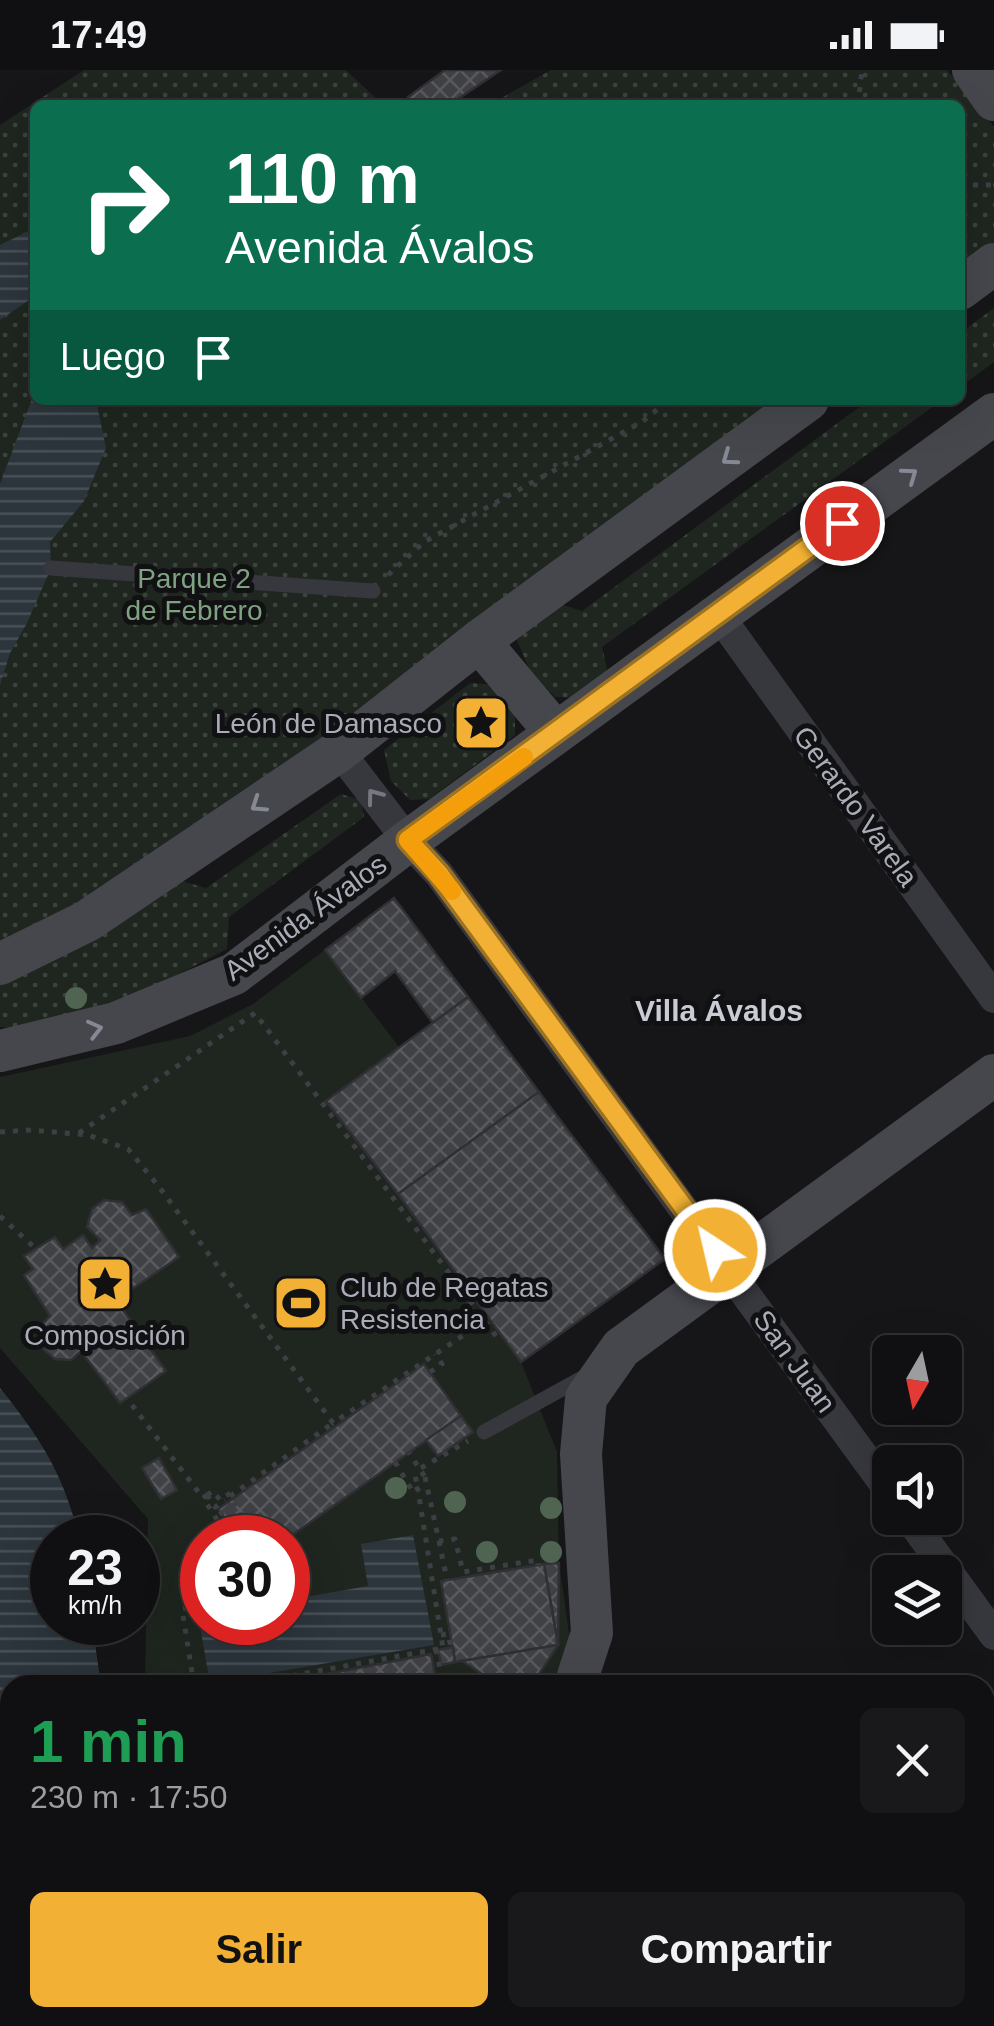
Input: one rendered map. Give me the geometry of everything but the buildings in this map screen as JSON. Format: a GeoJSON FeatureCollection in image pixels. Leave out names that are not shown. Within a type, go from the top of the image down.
{"type":"FeatureCollection","features":[{"type":"Feature","properties":{"kind":"main road"},"geometry":{"type":"LineString","coordinates":[[973,70],[994,100]]}},
{"type":"Feature","properties":{"kind":"main road"},"geometry":{"type":"LineString","coordinates":[[965,285],[994,264]]}},
{"type":"Feature","properties":{"kind":"main road"},"geometry":{"type":"LineString","coordinates":[[0,964],[86,921],[339,751],[437,666],[479,641],[801,405]]}},
{"type":"Feature","properties":{"kind":"main road","name":"Avenida Ávalos"},"geometry":{"type":"LineString","coordinates":[[8,1045],[116,1023],[234,974],[408,840],[994,414]]}},
{"type":"Feature","properties":{"kind":"main road"},"geometry":{"type":"LineString","coordinates":[[479,641],[556,734]]}},
{"type":"Feature","properties":{"kind":"main road"},"geometry":{"type":"LineString","coordinates":[[578,1675],[592,1633],[581,1454],[586,1398],[606,1366],[621,1348],[994,1075]]}},
{"type":"Feature","properties":{"kind":"street","name":"Gerardo Varela"},"geometry":{"type":"LineString","coordinates":[[718,614],[994,998]]}},
{"type":"Feature","properties":{"kind":"street","name":"San Juan"},"geometry":{"type":"LineString","coordinates":[[339,751],[439,874],[872,1467]]}},
{"type":"Feature","properties":{"kind":"street"},"geometry":{"type":"LineString","coordinates":[[920,1535],[994,1635]]}},
{"type":"Feature","properties":{"kind":"lane"},"geometry":{"type":"LineString","coordinates":[[50,568],[373,591]]}},
{"type":"Feature","properties":{"kind":"lane"},"geometry":{"type":"LineString","coordinates":[[484,1432],[606,1366]]}},
{"type":"Feature","properties":{"kind":"path"},"geometry":{"type":"LineString","coordinates":[[859,100],[862,70]]}},
{"type":"Feature","properties":{"kind":"path"},"geometry":{"type":"LineString","coordinates":[[965,185],[994,185]]}},
{"type":"Feature","properties":{"kind":"path"},"geometry":{"type":"LineString","coordinates":[[373,591],[424,542],[642,422],[662,405]]}},
{"type":"Feature","properties":{"kind":"path"},"geometry":{"type":"LineString","coordinates":[[76,1135],[255,1013],[496,1336]]}},
{"type":"Feature","properties":{"kind":"path"},"geometry":{"type":"LineString","coordinates":[[0,1132],[31,1130],[76,1135],[128,1149],[333,1424]]}},
{"type":"Feature","properties":{"kind":"path"},"geometry":{"type":"LineString","coordinates":[[0,1216],[36,1249]]}},
{"type":"Feature","properties":{"kind":"path"},"geometry":{"type":"LineString","coordinates":[[132,1405],[215,1507],[487,1319]]}},
{"type":"Feature","properties":{"kind":"path"},"geometry":{"type":"LineString","coordinates":[[430,1372],[442,1364],[435,1354]]}},
{"type":"Feature","properties":{"kind":"path"},"geometry":{"type":"LineString","coordinates":[[420,1468],[484,1432]]}},
{"type":"Feature","properties":{"kind":"path"},"geometry":{"type":"LineString","coordinates":[[409,1453],[425,1477],[447,1580]]}},
{"type":"Feature","properties":{"kind":"path"},"geometry":{"type":"LineString","coordinates":[[395,1462],[413,1492],[418,1490]]}},
{"type":"Feature","properties":{"kind":"path"},"geometry":{"type":"LineString","coordinates":[[294,1675],[443,1648],[414,1480],[425,1477]]}},
{"type":"Feature","properties":{"kind":"path"},"geometry":{"type":"LineString","coordinates":[[205,1497],[213,1491],[220,1500],[236,1492]]}},
{"type":"Feature","properties":{"kind":"path"},"geometry":{"type":"LineString","coordinates":[[205,1497],[216,1515]]}},
{"type":"Feature","properties":{"kind":"path"},"geometry":{"type":"LineString","coordinates":[[229,1498],[242,1515]]}},
{"type":"Feature","properties":{"kind":"path"},"geometry":{"type":"LineString","coordinates":[[220,1511],[222,1515]]}},
{"type":"Feature","properties":{"kind":"path"},"geometry":{"type":"LineString","coordinates":[[439,1541],[455,1539],[463,1572],[538,1560],[538,1565]]}},
{"type":"Feature","properties":{"kind":"path"},"geometry":{"type":"LineString","coordinates":[[441,1635],[448,1634],[450,1648]]}},
{"type":"Feature","properties":{"kind":"path"},"geometry":{"type":"LineString","coordinates":[[188,1645],[192,1675]]}},
{"type":"Feature","properties":{"kind":"path"},"geometry":{"type":"LineString","coordinates":[[436,1649],[441,1675]]}},
{"type":"Feature","properties":{"kind":"green space","name":"Parque 2 de Febrero"},"geometry":{"type":"Polygon","coordinates":[[[84,70],[346,70],[378,100],[38,100],[84,70]]]}},
{"type":"Feature","properties":{"kind":"green space"},"geometry":{"type":"Polygon","coordinates":[[[551,70],[947,70],[994,127],[994,254],[965,275],[965,100],[498,100],[551,70]]]}},
{"type":"Feature","properties":{"kind":"green space","name":"Parque 2 de Febrero"},"geometry":{"type":"Polygon","coordinates":[[[30,105],[30,405],[786,405],[93,913],[0,955],[0,125],[30,105]]]}},
{"type":"Feature","properties":{"kind":"green space"},"geometry":{"type":"Polygon","coordinates":[[[994,308],[994,362],[965,383],[965,329],[994,308]]]}},
{"type":"Feature","properties":{"kind":"green space"},"geometry":{"type":"Polygon","coordinates":[[[862,405],[935,405],[602,647],[609,678],[583,698],[555,697],[531,673],[516,638],[554,602],[582,611],[862,405]]]}},
{"type":"Feature","properties":{"kind":"green space"},"geometry":{"type":"Polygon","coordinates":[[[470,683],[497,685],[515,704],[515,735],[429,799],[410,800],[391,781],[384,750],[470,683]]]}},
{"type":"Feature","properties":{"kind":"green space"},"geometry":{"type":"Polygon","coordinates":[[[341,794],[361,800],[364,817],[229,917],[227,949],[142,993],[31,1030],[0,1027],[0,982],[179,880],[206,888],[341,794]]]}},
{"type":"Feature","properties":{"kind":"green space","name":"Club de Regatas Resistencia"},"geometry":{"type":"Polygon","coordinates":[[[325,950],[399,1047],[468,997],[665,1259],[521,1362],[557,1452],[559,1563],[572,1654],[554,1675],[145,1675],[146,1645],[160,1645],[160,1515],[145,1515],[0,1348],[0,1077],[190,1036],[253,1004],[325,950]]]}},
{"type":"Feature","properties":{"kind":"shaded area"},"geometry":{"type":"Polygon","coordinates":[[[30,230],[30,299],[0,320],[0,245],[30,230]]]}},
{"type":"Feature","properties":{"kind":"shaded area"},"geometry":{"type":"Polygon","coordinates":[[[30,404],[97,405],[106,448],[84,501],[50,542],[51,568],[10,653],[0,685],[0,484],[30,404]]]}},
{"type":"Feature","properties":{"kind":"shaded area"},"geometry":{"type":"Polygon","coordinates":[[[0,1388],[49,1458],[73,1515],[30,1515],[30,1645],[95,1645],[100,1675],[0,1675],[0,1388]]]}},
{"type":"Feature","properties":{"kind":"shaded area"},"geometry":{"type":"Polygon","coordinates":[[[413,1535],[434,1645],[257,1675],[209,1675],[203,1645],[310,1645],[310,1596],[368,1586],[361,1544],[413,1535]]]}},
{"type":"Feature","properties":{"kind":"slow traffic"},"geometry":{"type":"LineString","coordinates":[[452,891],[408,840],[524,757]]}},
{"type":"Feature","properties":{"kind":"place","name":"León de Damasco"},"geometry":{"type":"Point","coordinates":[481,723]}},
{"type":"Feature","properties":{"kind":"place","name":"Composición"},"geometry":{"type":"Point","coordinates":[105,1284]}},
{"type":"Feature","properties":{"kind":"place","name":"Club de Regatas Resistencia"},"geometry":{"type":"Point","coordinates":[301,1303]}},
{"type":"Feature","properties":{"kind":"district","name":"Villa Ávalos"},"geometry":{"type":"Point","coordinates":[719,1011]}},
{"type":"Feature","properties":{"kind":"route"},"geometry":{"type":"LineString","coordinates":[[715,1250],[439,874],[408,840],[842,523]]}}]}
